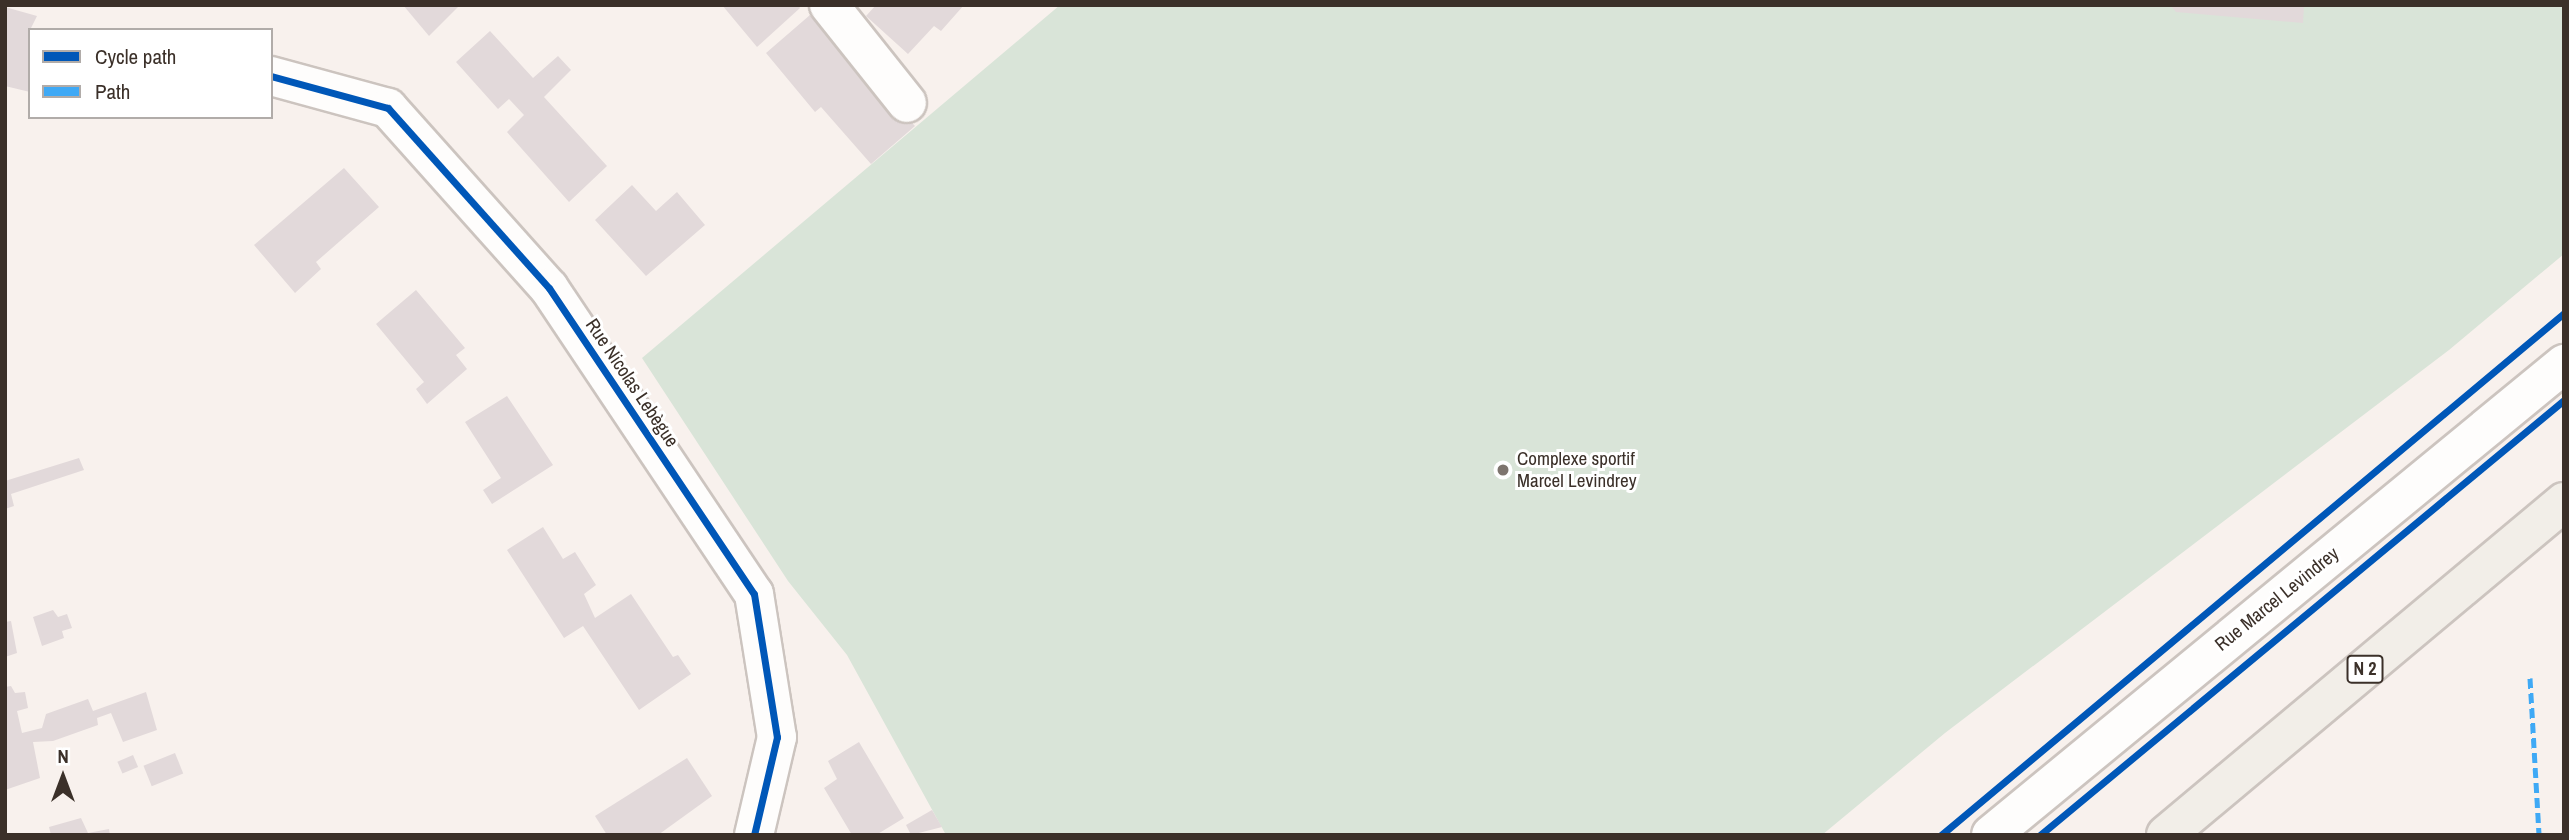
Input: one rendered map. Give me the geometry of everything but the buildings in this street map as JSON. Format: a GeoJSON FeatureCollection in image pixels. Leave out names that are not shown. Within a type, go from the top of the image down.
{"type":"FeatureCollection","features":[{"type":"Feature","properties":{"kind":"main road","name":"N 2"},"geometry":{"type":"LineString","coordinates":[[2166,835],[2564,502]]}},
{"type":"Feature","properties":{"kind":"street"},"geometry":{"type":"LineString","coordinates":[[828,5],[907,103]]}},
{"type":"Feature","properties":{"kind":"street","name":"Rue Nicolas Lebègue"},"geometry":{"type":"LineString","coordinates":[[273,76],[388,108],[549,288],[754,594],[777,737],[754,835]]}},
{"type":"Feature","properties":{"kind":"street","name":"Rue Marcel Levindrey"},"geometry":{"type":"LineString","coordinates":[[1991,835],[2564,364]]}},
{"type":"Feature","properties":{"kind":"shaded area","name":"Complexe sportif Marcel Levindrey"},"geometry":{"type":"Polygon","coordinates":[[[1060,5],[2564,5],[2564,254],[2449,350],[1945,733],[1822,835],[946,835],[847,655],[788,581],[642,358],[1060,5]]]}},
{"type":"Feature","properties":{"kind":"marked path"},"geometry":{"type":"LineString","coordinates":[[2530,678],[2539,835]]}},
{"type":"Feature","properties":{"kind":"cycle path"},"geometry":{"type":"LineString","coordinates":[[273,77],[388,108],[549,288],[754,594],[777,737],[754,835]]}},
{"type":"Feature","properties":{"kind":"cycle path"},"geometry":{"type":"LineString","coordinates":[[1941,835],[2564,313]]}},
{"type":"Feature","properties":{"kind":"cycle path"},"geometry":{"type":"LineString","coordinates":[[2040,835],[2564,400]]}},
{"type":"Feature","properties":{"kind":"place","name":"Complexe sportif Marcel Levindrey"},"geometry":{"type":"Point","coordinates":[1503,470]}}]}
